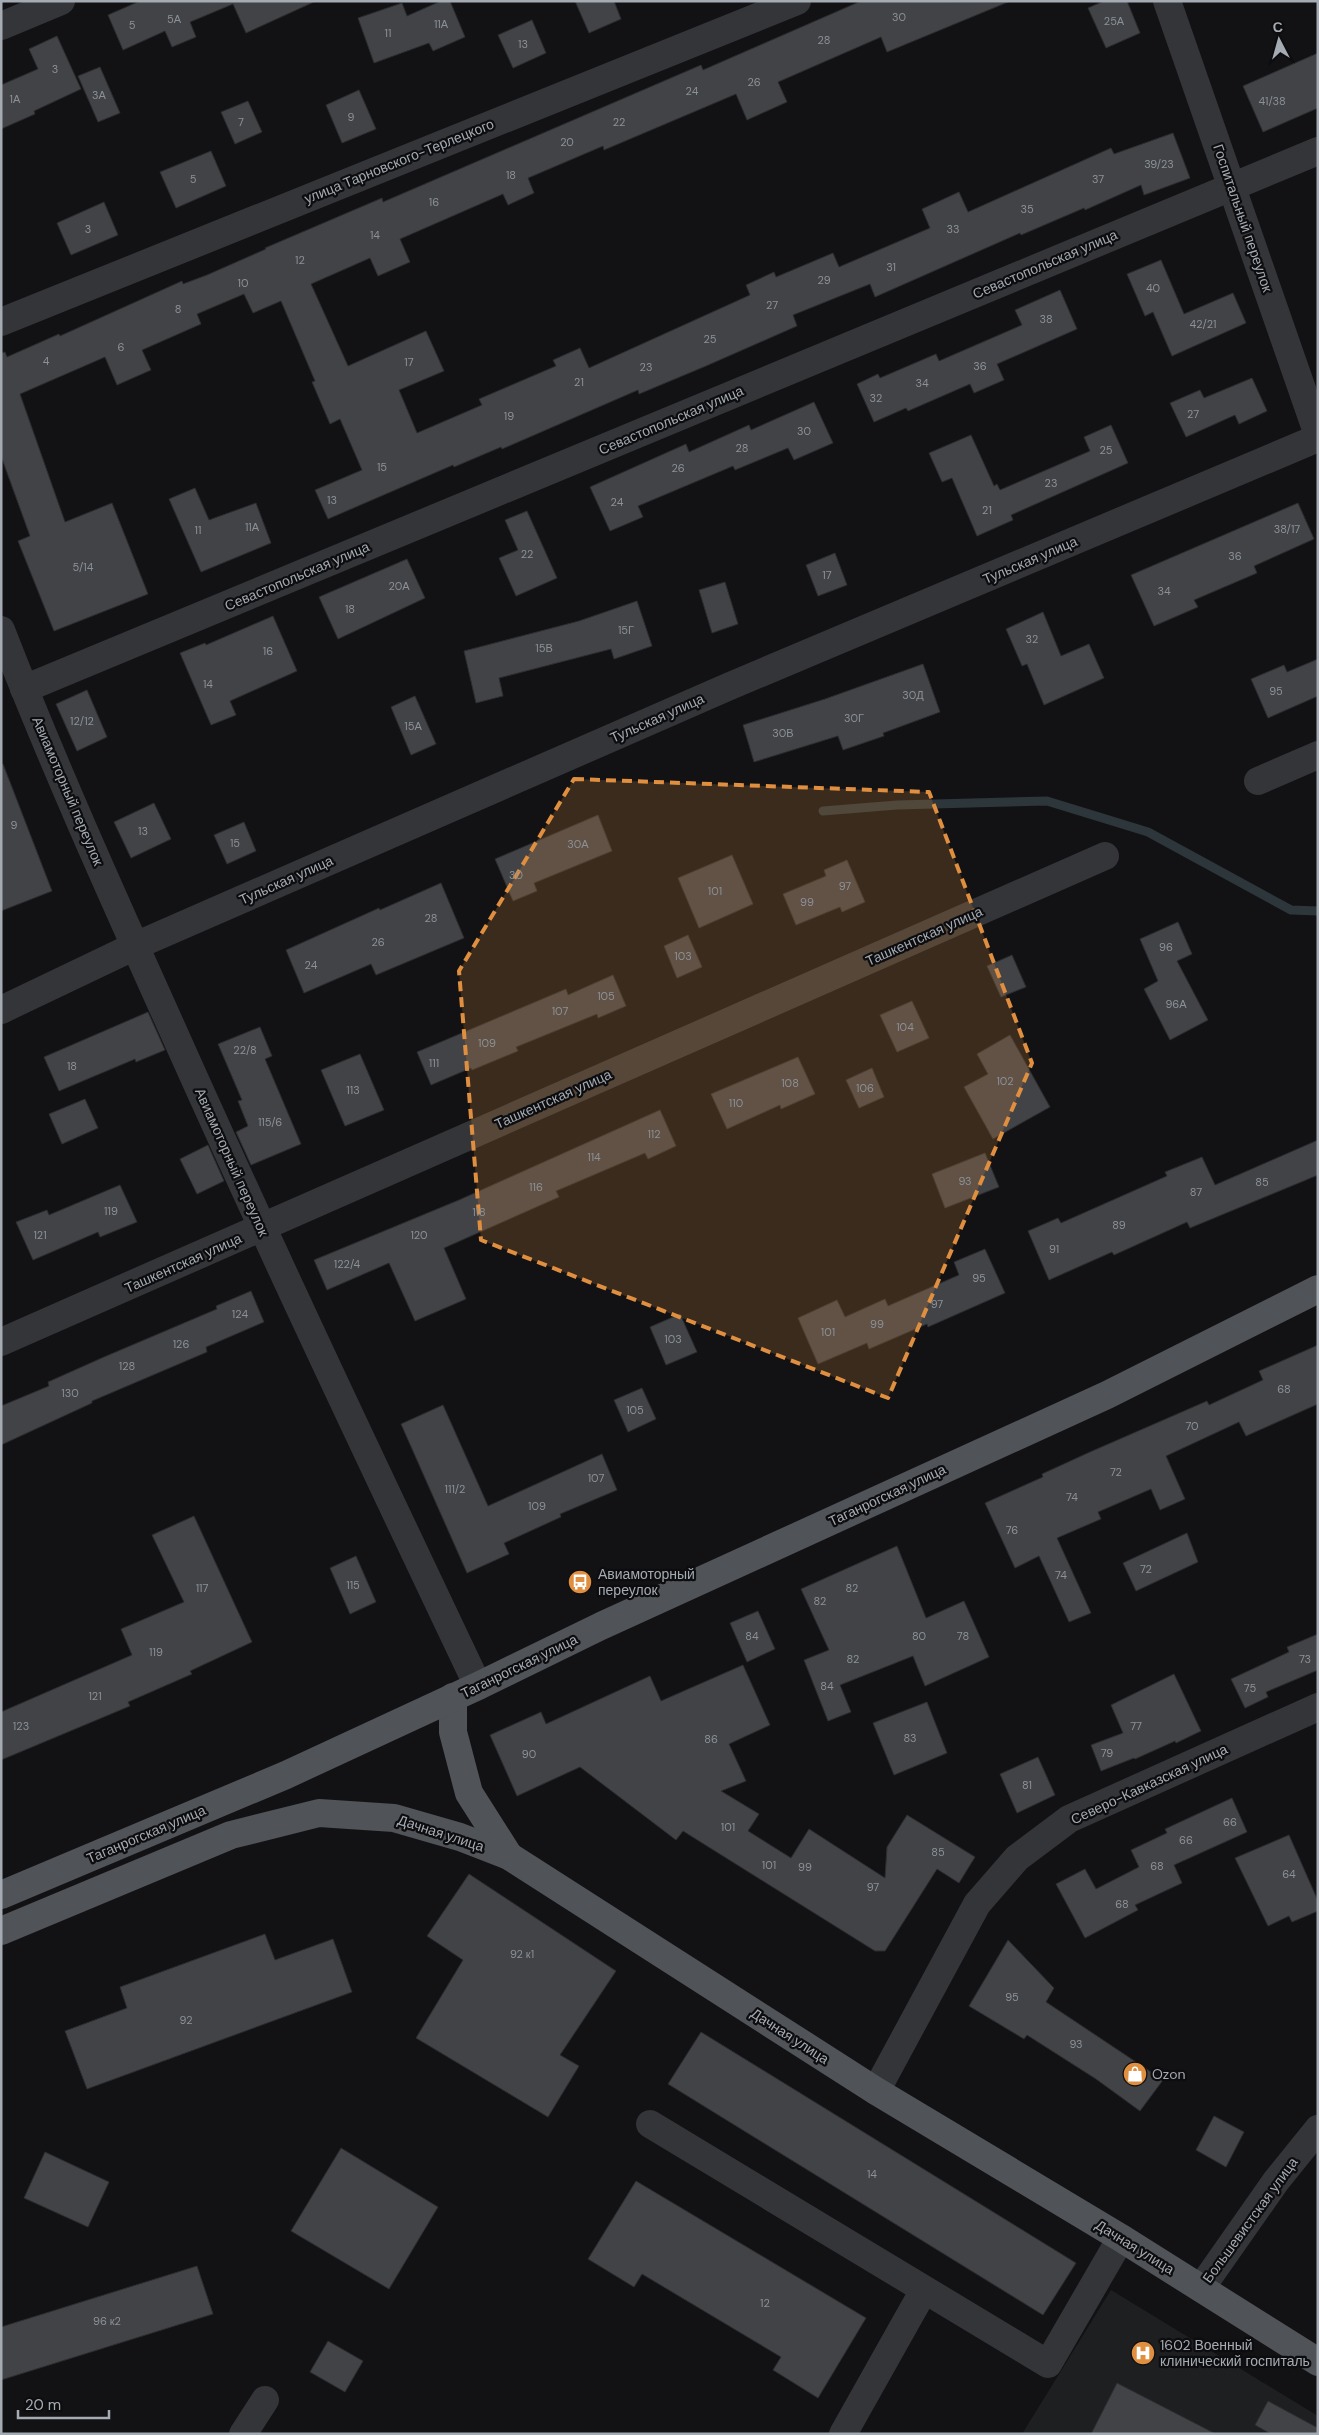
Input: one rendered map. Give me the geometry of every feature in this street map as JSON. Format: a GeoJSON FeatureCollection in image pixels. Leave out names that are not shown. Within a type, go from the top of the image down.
{"type":"FeatureCollection","features":[{"type":"Feature","properties":{"kind":"main road","name":"Таганрогская улица"},"geometry":{"type":"LineString","coordinates":[[1,1895],[286,1775],[478,1686],[601,1626],[1107,1394],[1318,1289]]}},
{"type":"Feature","properties":{"kind":"main road","name":"Таганрогская улица"},"geometry":{"type":"LineString","coordinates":[[453,1697],[453,1732],[468,1793],[509,1856]]}},
{"type":"Feature","properties":{"kind":"main road","name":"Дачная улица"},"geometry":{"type":"LineString","coordinates":[[1,1931],[231,1835],[320,1813],[394,1818],[460,1838],[509,1856],[876,2091],[1121,2238],[1318,2362]]}},
{"type":"Feature","properties":{"kind":"street"},"geometry":{"type":"LineString","coordinates":[[1,26],[61,1]]}},
{"type":"Feature","properties":{"kind":"street","name":"улица Тарновского-Терлецкого"},"geometry":{"type":"LineString","coordinates":[[1,322],[798,1]]}},
{"type":"Feature","properties":{"kind":"street","name":"Госпитальный переулок"},"geometry":{"type":"LineString","coordinates":[[1166,1],[1318,436]]}},
{"type":"Feature","properties":{"kind":"street","name":"Севастопольская улица"},"geometry":{"type":"LineString","coordinates":[[24,689],[1318,151]]}},
{"type":"Feature","properties":{"kind":"street","name":"Тульская улица"},"geometry":{"type":"LineString","coordinates":[[1,1010],[135,946],[749,678],[1318,436]]}},
{"type":"Feature","properties":{"kind":"street","name":"Авиамоторный переулок"},"geometry":{"type":"LineString","coordinates":[[1,630],[24,689],[135,946],[262,1228],[478,1686]]}},
{"type":"Feature","properties":{"kind":"street"},"geometry":{"type":"LineString","coordinates":[[1258,781],[1318,755]]}},
{"type":"Feature","properties":{"kind":"street","name":"Ташкентская улица"},"geometry":{"type":"LineString","coordinates":[[1,1342],[1105,856]]}},
{"type":"Feature","properties":{"kind":"street","name":"Северо-Кавказская улица"},"geometry":{"type":"LineString","coordinates":[[876,2091],[977,1904],[1017,1858],[1069,1819],[1318,1707]]}},
{"type":"Feature","properties":{"kind":"street"},"geometry":{"type":"LineString","coordinates":[[650,2124],[1048,2364],[1121,2238]]}},
{"type":"Feature","properties":{"kind":"street","name":"Большевистская улица"},"geometry":{"type":"LineString","coordinates":[[1201,2288],[1276,2182],[1318,2129]]}},
{"type":"Feature","properties":{"kind":"street"},"geometry":{"type":"LineString","coordinates":[[843,2434],[924,2290]]}},
{"type":"Feature","properties":{"kind":"street"},"geometry":{"type":"LineString","coordinates":[[242,2434],[264,2400]]}},
{"type":"Feature","properties":{"kind":"highlighted area"},"geometry":{"type":"Polygon","coordinates":[[[574,779],[929,792],[1032,1063],[888,1398],[481,1240],[459,971],[574,779]]]}},
{"type":"Feature","properties":{"kind":"shaded area","name":"1602 Военный клинический госпиталь"},"geometry":{"type":"Polygon","coordinates":[[[1111,2290],[1318,2416],[1318,2434],[1022,2434],[1111,2290]]]}},
{"type":"Feature","properties":{"kind":"building"},"geometry":{"type":"Polygon","coordinates":[[[140,1],[316,1],[246,33],[233,4],[190,22],[196,37],[172,47],[165,31],[123,50],[108,15],[140,1]]]}},
{"type":"Feature","properties":{"kind":"building"},"geometry":{"type":"Polygon","coordinates":[[[441,1],[450,1],[465,37],[433,51],[429,43],[374,63],[358,18],[402,3],[407,16],[441,1]]]}},
{"type":"Feature","properties":{"kind":"building"},"geometry":{"type":"Polygon","coordinates":[[[575,1],[614,1],[621,19],[589,33],[575,1]]]}},
{"type":"Feature","properties":{"kind":"building"},"geometry":{"type":"Polygon","coordinates":[[[861,1],[1008,2],[887,52],[881,37],[778,82],[787,102],[747,120],[736,94],[604,150],[603,146],[528,178],[534,193],[508,205],[503,194],[400,239],[410,262],[378,276],[370,258],[311,284],[348,366],[426,331],[444,371],[399,390],[417,433],[482,405],[479,399],[556,366],[553,360],[580,348],[589,368],[750,295],[746,285],[774,272],[776,277],[833,253],[839,267],[930,228],[922,209],[959,192],[968,212],[1111,148],[1114,154],[1173,133],[1190,178],[1144,195],[1141,185],[1085,210],[1084,208],[1021,235],[1020,233],[875,297],[870,284],[793,315],[797,326],[706,366],[639,394],[638,390],[502,449],[501,447],[454,467],[453,465],[328,519],[315,490],[362,470],[340,419],[330,424],[312,382],[315,381],[281,301],[253,313],[244,294],[197,314],[201,324],[142,350],[151,370],[117,385],[105,357],[20,394],[65,522],[112,503],[148,594],[54,631],[18,541],[30,536],[1,456],[1,353],[5,352],[7,357],[59,334],[60,336],[182,281],[183,284],[207,275],[382,198],[383,202],[701,65],[703,70],[861,1]]]}},
{"type":"Feature","properties":{"kind":"building"},"geometry":{"type":"Polygon","coordinates":[[[1104,1],[1127,1],[1140,33],[1106,48],[1088,8],[1104,1]]]}},
{"type":"Feature","properties":{"kind":"building"},"geometry":{"type":"Polygon","coordinates":[[[532,20],[546,53],[513,68],[498,35],[532,20]]]}},
{"type":"Feature","properties":{"kind":"building"},"geometry":{"type":"Polygon","coordinates":[[[57,36],[81,89],[34,111],[35,114],[1,129],[1,85],[38,69],[29,49],[57,36]]]}},
{"type":"Feature","properties":{"kind":"building"},"geometry":{"type":"Polygon","coordinates":[[[1318,53],[1318,108],[1263,132],[1243,86],[1318,53]]]}},
{"type":"Feature","properties":{"kind":"building"},"geometry":{"type":"Polygon","coordinates":[[[100,67],[120,113],[98,122],[78,76],[100,67]]]}},
{"type":"Feature","properties":{"kind":"building"},"geometry":{"type":"Polygon","coordinates":[[[359,90],[376,129],[342,143],[326,105],[359,90]]]}},
{"type":"Feature","properties":{"kind":"building"},"geometry":{"type":"Polygon","coordinates":[[[248,101],[262,132],[235,144],[221,112],[248,101]]]}},
{"type":"Feature","properties":{"kind":"building"},"geometry":{"type":"Polygon","coordinates":[[[211,151],[226,186],[176,208],[160,172],[211,151]]]}},
{"type":"Feature","properties":{"kind":"building"},"geometry":{"type":"Polygon","coordinates":[[[104,202],[118,235],[71,255],[57,223],[104,202]]]}},
{"type":"Feature","properties":{"kind":"building"},"geometry":{"type":"Polygon","coordinates":[[[1161,260],[1184,314],[1233,293],[1246,323],[1172,356],[1153,312],[1145,316],[1127,274],[1161,260]]]}},
{"type":"Feature","properties":{"kind":"building"},"geometry":{"type":"Polygon","coordinates":[[[1060,290],[1077,329],[997,364],[1004,380],[974,393],[970,384],[908,411],[906,408],[874,422],[857,384],[878,374],[880,378],[936,354],[939,361],[1022,325],[1015,310],[1060,290]]]}},
{"type":"Feature","properties":{"kind":"building"},"geometry":{"type":"Polygon","coordinates":[[[1252,378],[1267,411],[1239,424],[1235,415],[1186,437],[1170,403],[1200,390],[1204,398],[1252,378]]]}},
{"type":"Feature","properties":{"kind":"building"},"geometry":{"type":"Polygon","coordinates":[[[814,402],[833,443],[794,460],[788,448],[735,470],[733,466],[638,506],[643,517],[610,531],[590,487],[686,444],[689,452],[749,425],[751,430],[814,402]]]}},
{"type":"Feature","properties":{"kind":"building"},"geometry":{"type":"Polygon","coordinates":[[[1111,425],[1128,463],[1011,515],[1013,520],[977,536],[952,478],[942,482],[929,453],[971,435],[994,486],[997,484],[1000,490],[1090,451],[1084,437],[1111,425]]]}},
{"type":"Feature","properties":{"kind":"building"},"geometry":{"type":"Polygon","coordinates":[[[195,488],[209,520],[256,503],[271,543],[201,572],[169,499],[195,488]]]}},
{"type":"Feature","properties":{"kind":"building"},"geometry":{"type":"Polygon","coordinates":[[[1298,503],[1314,539],[1254,566],[1257,573],[1194,600],[1198,607],[1154,626],[1131,575],[1298,503]]]}},
{"type":"Feature","properties":{"kind":"building"},"geometry":{"type":"Polygon","coordinates":[[[527,511],[557,578],[516,596],[499,558],[518,550],[505,520],[527,511]]]}},
{"type":"Feature","properties":{"kind":"building"},"geometry":{"type":"Polygon","coordinates":[[[835,553],[847,585],[818,596],[806,565],[835,553]]]}},
{"type":"Feature","properties":{"kind":"building"},"geometry":{"type":"Polygon","coordinates":[[[407,559],[425,598],[338,639],[319,597],[407,559]]]}},
{"type":"Feature","properties":{"kind":"building"},"geometry":{"type":"Polygon","coordinates":[[[725,582],[738,624],[712,633],[699,590],[725,582]]]}},
{"type":"Feature","properties":{"kind":"building"},"geometry":{"type":"Polygon","coordinates":[[[637,601],[652,646],[614,659],[611,649],[499,678],[503,696],[476,703],[464,651],[579,621],[637,601]]]}},
{"type":"Feature","properties":{"kind":"building"},"geometry":{"type":"Polygon","coordinates":[[[1043,612],[1061,656],[1089,644],[1104,678],[1044,705],[1027,664],[1022,666],[1006,629],[1043,612]]]}},
{"type":"Feature","properties":{"kind":"building"},"geometry":{"type":"Polygon","coordinates":[[[273,616],[297,671],[230,701],[236,715],[211,725],[180,653],[205,643],[206,645],[273,616]]]}},
{"type":"Feature","properties":{"kind":"building"},"geometry":{"type":"Polygon","coordinates":[[[1318,659],[1318,696],[1268,718],[1251,679],[1284,665],[1287,672],[1318,659]]]}},
{"type":"Feature","properties":{"kind":"building"},"geometry":{"type":"Polygon","coordinates":[[[923,664],[940,712],[883,733],[884,736],[843,750],[838,736],[754,762],[743,725],[825,699],[923,664]]]}},
{"type":"Feature","properties":{"kind":"building"},"geometry":{"type":"Polygon","coordinates":[[[87,690],[107,737],[77,751],[56,704],[87,690]]]}},
{"type":"Feature","properties":{"kind":"building"},"geometry":{"type":"Polygon","coordinates":[[[415,696],[436,744],[411,755],[391,707],[415,696]]]}},
{"type":"Feature","properties":{"kind":"building"},"geometry":{"type":"Polygon","coordinates":[[[3,764],[52,891],[1,911],[1,765],[3,764]]]}},
{"type":"Feature","properties":{"kind":"building"},"geometry":{"type":"Polygon","coordinates":[[[154,803],[171,839],[131,858],[114,822],[154,803]]]}},
{"type":"Feature","properties":{"kind":"building"},"geometry":{"type":"Polygon","coordinates":[[[598,815],[612,851],[534,883],[537,891],[513,901],[495,859],[598,815]]]}},
{"type":"Feature","properties":{"kind":"building"},"geometry":{"type":"Polygon","coordinates":[[[244,822],[256,851],[227,864],[214,835],[244,822]]]}},
{"type":"Feature","properties":{"kind":"building"},"geometry":{"type":"Polygon","coordinates":[[[732,855],[753,904],[699,928],[678,878],[732,855]]]}},
{"type":"Feature","properties":{"kind":"building"},"geometry":{"type":"Polygon","coordinates":[[[847,860],[865,902],[842,912],[840,907],[796,925],[783,894],[826,876],[824,870],[847,860]]]}},
{"type":"Feature","properties":{"kind":"building"},"geometry":{"type":"Polygon","coordinates":[[[441,883],[464,938],[376,975],[371,964],[304,993],[286,950],[379,908],[380,910],[441,883]]]}},
{"type":"Feature","properties":{"kind":"building"},"geometry":{"type":"Polygon","coordinates":[[[1178,922],[1192,954],[1177,961],[1208,1020],[1170,1040],[1144,989],[1158,981],[1140,939],[1178,922]]]}},
{"type":"Feature","properties":{"kind":"building"},"geometry":{"type":"Polygon","coordinates":[[[688,935],[702,967],[677,978],[664,946],[688,935]]]}},
{"type":"Feature","properties":{"kind":"building"},"geometry":{"type":"Polygon","coordinates":[[[1012,955],[1026,987],[1001,997],[987,966],[1012,955]]]}},
{"type":"Feature","properties":{"kind":"building"},"geometry":{"type":"Polygon","coordinates":[[[613,975],[626,1006],[598,1018],[597,1014],[516,1047],[518,1051],[431,1085],[417,1052],[566,989],[568,995],[613,975]]]}},
{"type":"Feature","properties":{"kind":"building"},"geometry":{"type":"Polygon","coordinates":[[[912,1001],[929,1038],[897,1052],[880,1015],[912,1001]]]}},
{"type":"Feature","properties":{"kind":"building"},"geometry":{"type":"Polygon","coordinates":[[[148,1012],[165,1050],[136,1062],[135,1059],[59,1091],[44,1057],[148,1012]]]}},
{"type":"Feature","properties":{"kind":"building"},"geometry":{"type":"Polygon","coordinates":[[[260,1027],[272,1056],[265,1059],[301,1144],[251,1165],[236,1132],[248,1126],[238,1101],[242,1100],[218,1044],[260,1027]]]}},
{"type":"Feature","properties":{"kind":"building"},"geometry":{"type":"Polygon","coordinates":[[[1010,1035],[1050,1107],[993,1139],[964,1087],[988,1074],[977,1054],[1010,1035]]]}},
{"type":"Feature","properties":{"kind":"building"},"geometry":{"type":"Polygon","coordinates":[[[360,1054],[384,1110],[345,1126],[321,1070],[360,1054]]]}},
{"type":"Feature","properties":{"kind":"building"},"geometry":{"type":"Polygon","coordinates":[[[798,1057],[815,1094],[781,1109],[780,1105],[727,1129],[711,1094],[798,1057]]]}},
{"type":"Feature","properties":{"kind":"building"},"geometry":{"type":"Polygon","coordinates":[[[872,1068],[884,1097],[859,1108],[846,1080],[872,1068]]]}},
{"type":"Feature","properties":{"kind":"building"},"geometry":{"type":"Polygon","coordinates":[[[85,1099],[98,1128],[62,1144],[49,1114],[85,1099]]]}},
{"type":"Feature","properties":{"kind":"building"},"geometry":{"type":"Polygon","coordinates":[[[660,1110],[676,1146],[648,1159],[645,1153],[556,1191],[559,1197],[444,1248],[466,1299],[415,1321],[389,1263],[327,1290],[314,1260],[459,1200],[660,1110]]]}},
{"type":"Feature","properties":{"kind":"building"},"geometry":{"type":"Polygon","coordinates":[[[1318,1140],[1318,1175],[1190,1228],[1187,1222],[1114,1255],[1112,1252],[1049,1280],[1028,1231],[1058,1218],[1061,1223],[1167,1176],[1165,1172],[1202,1157],[1215,1185],[1318,1140]]]}},
{"type":"Feature","properties":{"kind":"building"},"geometry":{"type":"Polygon","coordinates":[[[208,1145],[224,1181],[197,1194],[180,1159],[208,1145]]]}},
{"type":"Feature","properties":{"kind":"building"},"geometry":{"type":"Polygon","coordinates":[[[985,1153],[999,1187],[945,1208],[932,1174],[985,1153]]]}},
{"type":"Feature","properties":{"kind":"building"},"geometry":{"type":"Polygon","coordinates":[[[120,1185],[137,1222],[100,1237],[98,1232],[33,1260],[16,1222],[47,1210],[49,1215],[120,1185]]]}},
{"type":"Feature","properties":{"kind":"building"},"geometry":{"type":"Polygon","coordinates":[[[985,1249],[1005,1293],[928,1327],[927,1324],[869,1349],[867,1343],[818,1364],[798,1318],[837,1300],[845,1317],[885,1299],[888,1306],[959,1275],[954,1262],[985,1249]]]}},
{"type":"Feature","properties":{"kind":"building"},"geometry":{"type":"Polygon","coordinates":[[[251,1291],[264,1322],[206,1347],[207,1352],[92,1401],[92,1403],[1,1445],[1,1406],[49,1386],[48,1382],[217,1309],[216,1306],[251,1291]]]}},
{"type":"Feature","properties":{"kind":"building"},"geometry":{"type":"Polygon","coordinates":[[[680,1314],[697,1352],[666,1365],[650,1327],[680,1314]]]}},
{"type":"Feature","properties":{"kind":"building"},"geometry":{"type":"Polygon","coordinates":[[[1318,1345],[1318,1404],[1246,1436],[1239,1422],[1166,1456],[1185,1499],[1160,1510],[1151,1489],[1098,1512],[1101,1519],[1057,1538],[1091,1613],[1069,1622],[1039,1556],[1015,1568],[985,1503],[1043,1477],[1042,1474],[1090,1452],[1207,1401],[1209,1405],[1263,1380],[1259,1371],[1318,1345]]]}},
{"type":"Feature","properties":{"kind":"building"},"geometry":{"type":"Polygon","coordinates":[[[642,1388],[656,1419],[628,1432],[614,1400],[642,1388]]]}},
{"type":"Feature","properties":{"kind":"building"},"geometry":{"type":"Polygon","coordinates":[[[443,1405],[488,1506],[602,1454],[617,1490],[560,1514],[561,1517],[504,1543],[509,1554],[467,1573],[401,1424],[443,1405]]]}},
{"type":"Feature","properties":{"kind":"building"},"geometry":{"type":"Polygon","coordinates":[[[194,1516],[252,1642],[190,1671],[192,1674],[128,1702],[130,1706],[1,1760],[1,1712],[132,1655],[121,1629],[184,1602],[152,1535],[194,1516]]]}},
{"type":"Feature","properties":{"kind":"building"},"geometry":{"type":"Polygon","coordinates":[[[1187,1533],[1198,1562],[1136,1591],[1123,1563],[1187,1533]]]}},
{"type":"Feature","properties":{"kind":"building"},"geometry":{"type":"Polygon","coordinates":[[[897,1546],[926,1618],[964,1601],[989,1657],[925,1686],[913,1656],[840,1685],[851,1712],[828,1721],[804,1660],[829,1650],[801,1589],[897,1546]]]}},
{"type":"Feature","properties":{"kind":"building"},"geometry":{"type":"Polygon","coordinates":[[[356,1556],[376,1602],[350,1614],[330,1568],[356,1556]]]}},
{"type":"Feature","properties":{"kind":"building"},"geometry":{"type":"Polygon","coordinates":[[[758,1611],[775,1649],[747,1662],[730,1623],[758,1611]]]}},
{"type":"Feature","properties":{"kind":"building"},"geometry":{"type":"Polygon","coordinates":[[[1318,1634],[1318,1670],[1266,1692],[1268,1697],[1245,1708],[1231,1679],[1289,1652],[1287,1647],[1318,1634]]]}},
{"type":"Feature","properties":{"kind":"building"},"geometry":{"type":"Polygon","coordinates":[[[743,1665],[770,1725],[729,1744],[746,1781],[721,1791],[759,1814],[748,1831],[791,1858],[809,1829],[885,1878],[887,1847],[907,1815],[975,1857],[959,1883],[937,1869],[885,1951],[875,1951],[683,1831],[676,1840],[580,1767],[517,1796],[490,1735],[541,1712],[546,1724],[650,1676],[661,1701],[743,1665]]]}},
{"type":"Feature","properties":{"kind":"building"},"geometry":{"type":"Polygon","coordinates":[[[1174,1674],[1201,1731],[1176,1743],[1175,1741],[1135,1759],[1101,1771],[1091,1745],[1123,1733],[1111,1705],[1174,1674]]]}},
{"type":"Feature","properties":{"kind":"building"},"geometry":{"type":"Polygon","coordinates":[[[927,1702],[947,1753],[894,1775],[873,1723],[927,1702]]]}},
{"type":"Feature","properties":{"kind":"building"},"geometry":{"type":"Polygon","coordinates":[[[1038,1757],[1055,1795],[1017,1813],[1000,1774],[1038,1757]]]}},
{"type":"Feature","properties":{"kind":"building"},"geometry":{"type":"Polygon","coordinates":[[[1232,1798],[1247,1832],[1174,1865],[1182,1883],[1135,1905],[1138,1910],[1085,1938],[1056,1884],[1085,1869],[1096,1889],[1139,1867],[1131,1850],[1167,1833],[1165,1829],[1232,1798]]]}},
{"type":"Feature","properties":{"kind":"building"},"geometry":{"type":"Polygon","coordinates":[[[1289,1835],[1318,1901],[1318,1911],[1292,1922],[1289,1916],[1268,1926],[1235,1858],[1289,1835]]]}},
{"type":"Feature","properties":{"kind":"building"},"geometry":{"type":"Polygon","coordinates":[[[469,1874],[616,1971],[560,2055],[579,2066],[548,2117],[416,2038],[463,1960],[427,1936],[469,1874]]]}},
{"type":"Feature","properties":{"kind":"building"},"geometry":{"type":"Polygon","coordinates":[[[265,1934],[275,1960],[333,1939],[352,1992],[87,2089],[65,2031],[127,2008],[120,1987],[265,1934]]]}},
{"type":"Feature","properties":{"kind":"building"},"geometry":{"type":"Polygon","coordinates":[[[1008,1940],[1054,1988],[1046,2002],[1163,2080],[1140,2111],[1096,2079],[1027,2035],[1024,2039],[969,2006],[1008,1940]]]}},
{"type":"Feature","properties":{"kind":"building"},"geometry":{"type":"Polygon","coordinates":[[[701,2032],[1076,2263],[1043,2315],[668,2084],[701,2032]]]}},
{"type":"Feature","properties":{"kind":"building"},"geometry":{"type":"Polygon","coordinates":[[[1214,2116],[1244,2132],[1226,2167],[1196,2150],[1214,2116]]]}},
{"type":"Feature","properties":{"kind":"building"},"geometry":{"type":"Polygon","coordinates":[[[341,2148],[438,2207],[389,2289],[291,2231],[341,2148]]]}},
{"type":"Feature","properties":{"kind":"building"},"geometry":{"type":"Polygon","coordinates":[[[45,2152],[109,2182],[88,2227],[24,2198],[45,2152]]]}},
{"type":"Feature","properties":{"kind":"building"},"geometry":{"type":"Polygon","coordinates":[[[636,2181],[866,2318],[818,2398],[773,2370],[781,2357],[642,2274],[634,2287],[588,2259],[636,2181]]]}},
{"type":"Feature","properties":{"kind":"building"},"geometry":{"type":"Polygon","coordinates":[[[197,2266],[213,2314],[1,2380],[1,2327],[197,2266]]]}},
{"type":"Feature","properties":{"kind":"building"},"geometry":{"type":"Polygon","coordinates":[[[328,2341],[363,2361],[345,2392],[310,2372],[328,2341]]]}},
{"type":"Feature","properties":{"kind":"building"},"geometry":{"type":"Polygon","coordinates":[[[1117,2383],[1216,2434],[1091,2434],[1117,2383]]]}},
{"type":"Feature","properties":{"kind":"building"},"geometry":{"type":"Polygon","coordinates":[[[1268,2401],[1318,2428],[1318,2434],[1271,2434],[1255,2425],[1268,2401]]]}},
{"type":"Feature","properties":{"kind":"waterway"},"geometry":{"type":"LineString","coordinates":[[823,811],[897,805],[1047,801],[1148,832],[1291,910],[1318,911]]}},
{"type":"Feature","properties":{"kind":"place","name":"Авиамоторный переулок"},"geometry":{"type":"Point","coordinates":[580,1582]}},
{"type":"Feature","properties":{"kind":"place","name":"Ozon"},"geometry":{"type":"Point","coordinates":[1135,2074]}},
{"type":"Feature","properties":{"kind":"place","name":"1602 Военный клинический госпиталь"},"geometry":{"type":"Point","coordinates":[1143,2353]}}]}
